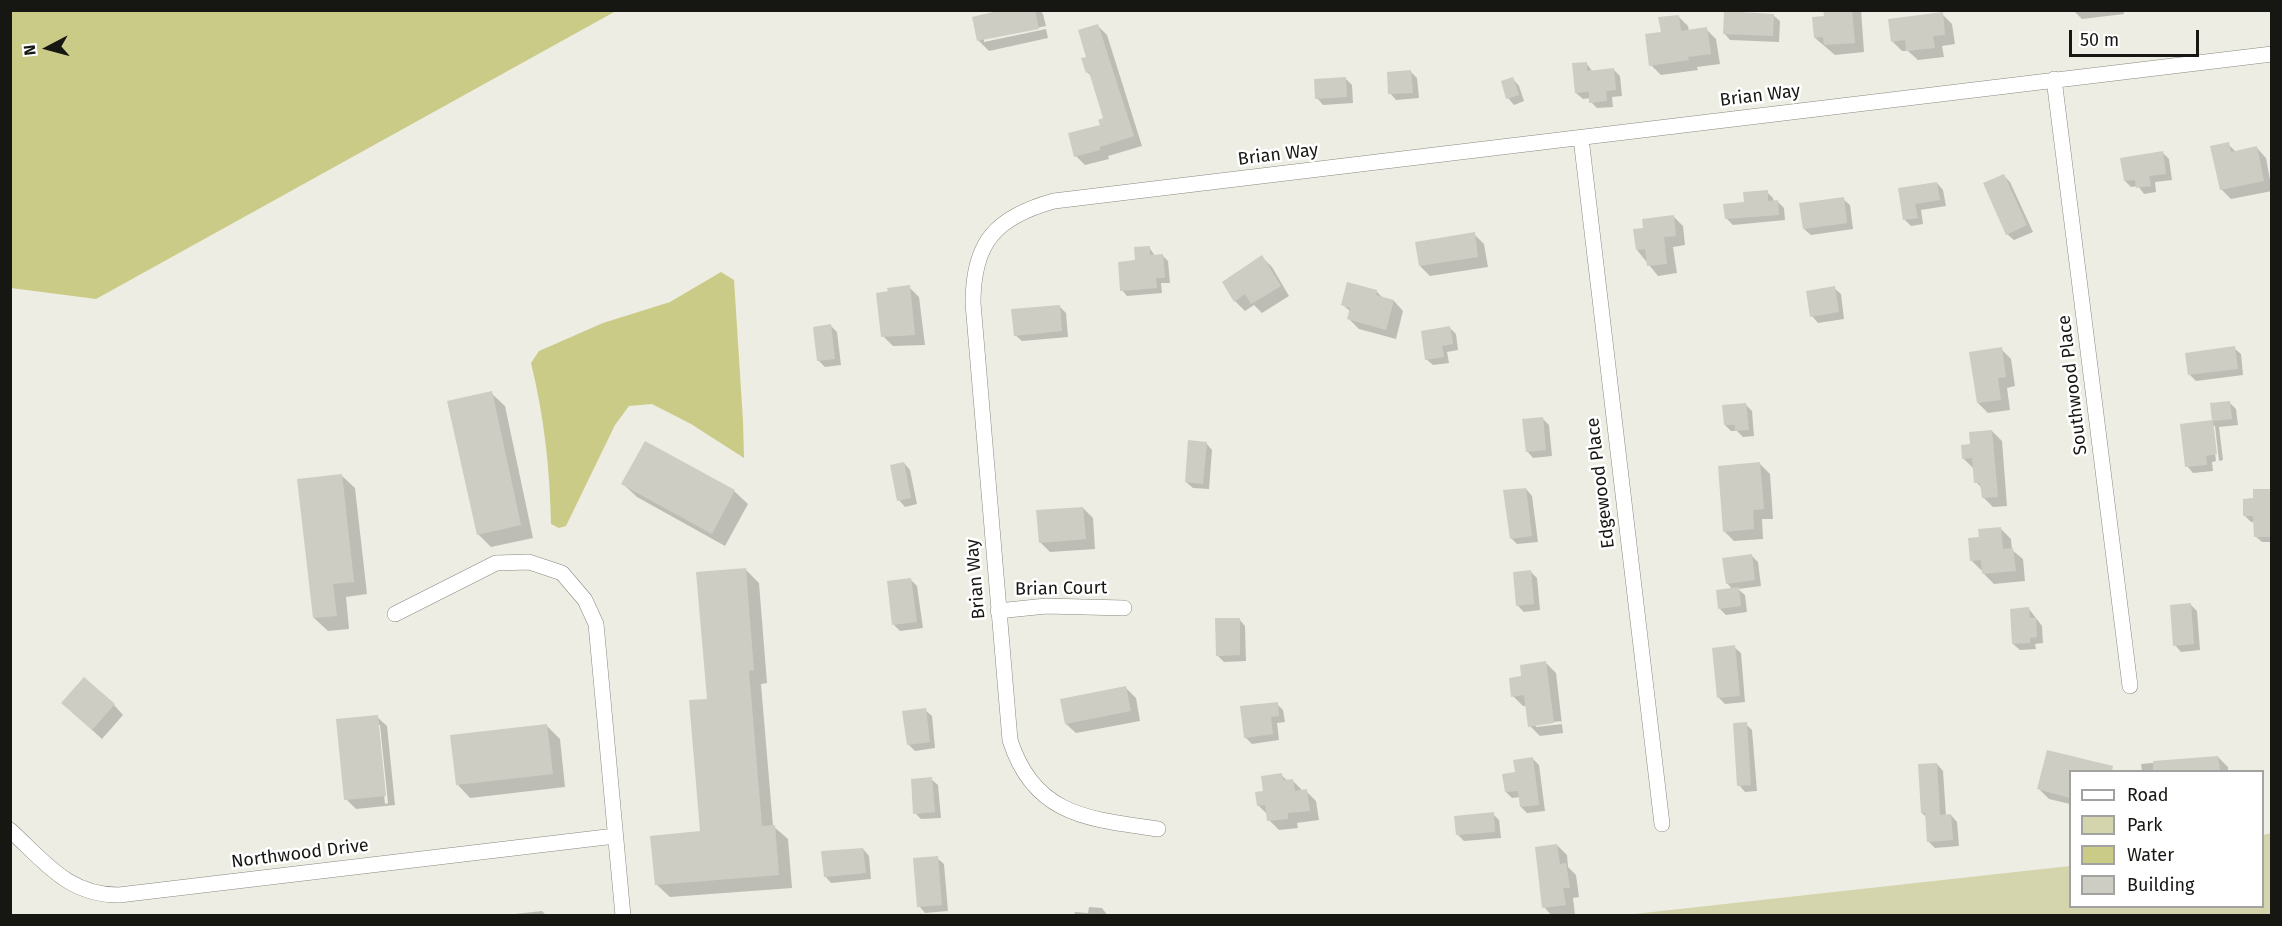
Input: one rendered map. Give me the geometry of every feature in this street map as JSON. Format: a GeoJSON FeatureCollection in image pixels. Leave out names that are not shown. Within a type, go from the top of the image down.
{"type":"FeatureCollection","features":[{"type":"Feature","properties":{"kind":"street","name":"Brian Way"},"geometry":{"type":"LineString","coordinates":[[1158,829],[1100,820],[1073,812],[1052,802],[1025,775],[1010,740],[973,284],[976,266],[983,248],[993,232],[1011,218],[1031,207],[1054,201],[2271,54]]}},
{"type":"Feature","properties":{"kind":"street","name":"Southwood Place"},"geometry":{"type":"LineString","coordinates":[[2054,79],[2130,687]]}},
{"type":"Feature","properties":{"kind":"street","name":"Edgewood Place"},"geometry":{"type":"LineString","coordinates":[[1581,138],[1662,824]]}},
{"type":"Feature","properties":{"kind":"street"},"geometry":{"type":"LineString","coordinates":[[395,614],[496,563],[529,562],[562,573],[585,600],[596,624],[623,915]]}},
{"type":"Feature","properties":{"kind":"street","name":"Brian Court"},"geometry":{"type":"LineString","coordinates":[[999,611],[1046,606],[1124,608]]}},
{"type":"Feature","properties":{"kind":"street","name":"Northwood Drive"},"geometry":{"type":"LineString","coordinates":[[10,830],[62,878],[85,891],[105,895],[615,836]]}},
{"type":"Feature","properties":{"kind":"green space"},"geometry":{"type":"Polygon","coordinates":[[[2271,833],[2271,915],[1625,915],[2069,866],[2069,908],[2264,908],[2264,835],[2271,833]]]}},
{"type":"Feature","properties":{"kind":"water"},"geometry":{"type":"Polygon","coordinates":[[[10,11],[616,11],[96,299],[11,288],[10,11]]]}},
{"type":"Feature","properties":{"kind":"water"},"geometry":{"type":"Polygon","coordinates":[[[721,272],[734,280],[744,458],[691,424],[652,404],[629,406],[615,425],[566,526],[559,528],[551,524],[546,443],[531,363],[539,351],[603,323],[670,302],[721,272]]]}},
{"type":"Feature","properties":{"kind":"building"},"geometry":{"type":"Polygon","coordinates":[[[992,10],[1035,10],[1039,29],[977,41],[972,17],[993,12],[992,10]]]}},
{"type":"Feature","properties":{"kind":"building"},"geometry":{"type":"Polygon","coordinates":[[[1823,10],[1852,10],[1855,43],[1824,45],[1823,37],[1814,38],[1812,17],[1824,16],[1823,10]]]}},
{"type":"Feature","properties":{"kind":"building"},"geometry":{"type":"Polygon","coordinates":[[[1724,11],[1774,14],[1773,36],[1723,34],[1724,11]]]}},
{"type":"Feature","properties":{"kind":"building"},"geometry":{"type":"Polygon","coordinates":[[[1943,12],[1945,35],[1933,36],[1935,48],[1906,51],[1905,40],[1891,42],[1888,19],[1943,12]]]}},
{"type":"Feature","properties":{"kind":"building"},"geometry":{"type":"Polygon","coordinates":[[[1679,15],[1681,31],[1707,27],[1711,54],[1649,66],[1645,34],[1661,32],[1658,17],[1679,15]]]}},
{"type":"Feature","properties":{"kind":"building"},"geometry":{"type":"Polygon","coordinates":[[[1098,24],[1134,136],[1100,147],[1100,150],[1074,157],[1068,133],[1100,125],[1098,120],[1103,118],[1089,72],[1086,73],[1081,58],[1086,57],[1078,30],[1098,24]]]}},
{"type":"Feature","properties":{"kind":"building"},"geometry":{"type":"Polygon","coordinates":[[[1587,62],[1587,71],[1614,68],[1616,90],[1606,91],[1607,101],[1589,103],[1589,92],[1575,93],[1572,63],[1587,62]]]}},
{"type":"Feature","properties":{"kind":"building"},"geometry":{"type":"Polygon","coordinates":[[[1411,70],[1413,93],[1388,94],[1387,72],[1411,70]]]}},
{"type":"Feature","properties":{"kind":"building"},"geometry":{"type":"Polygon","coordinates":[[[1346,77],[1347,97],[1315,99],[1314,79],[1346,77]]]}},
{"type":"Feature","properties":{"kind":"building"},"geometry":{"type":"Polygon","coordinates":[[[1513,77],[1519,95],[1506,99],[1501,81],[1513,77]]]}},
{"type":"Feature","properties":{"kind":"building"},"geometry":{"type":"Polygon","coordinates":[[[2229,142],[2231,152],[2257,146],[2264,181],[2220,190],[2210,146],[2229,142]]]}},
{"type":"Feature","properties":{"kind":"building"},"geometry":{"type":"Polygon","coordinates":[[[2163,151],[2166,174],[2149,176],[2151,186],[2136,188],[2135,180],[2124,181],[2120,158],[2163,151]]]}},
{"type":"Feature","properties":{"kind":"building"},"geometry":{"type":"Polygon","coordinates":[[[2004,174],[2027,225],[2006,235],[1983,183],[2004,174]]]}},
{"type":"Feature","properties":{"kind":"building"},"geometry":{"type":"Polygon","coordinates":[[[1937,182],[1940,200],[1915,204],[1918,218],[1903,220],[1898,188],[1937,182]]]}},
{"type":"Feature","properties":{"kind":"building"},"geometry":{"type":"Polygon","coordinates":[[[1768,190],[1768,201],[1778,200],[1779,215],[1725,219],[1723,204],[1744,202],[1743,192],[1768,190]]]}},
{"type":"Feature","properties":{"kind":"building"},"geometry":{"type":"Polygon","coordinates":[[[1844,197],[1847,223],[1803,229],[1799,203],[1844,197]]]}},
{"type":"Feature","properties":{"kind":"building"},"geometry":{"type":"Polygon","coordinates":[[[1674,215],[1676,236],[1664,237],[1667,264],[1647,266],[1645,249],[1636,250],[1633,229],[1643,228],[1642,219],[1674,215]]]}},
{"type":"Feature","properties":{"kind":"building"},"geometry":{"type":"Polygon","coordinates":[[[1475,232],[1478,257],[1419,266],[1415,242],[1475,232]]]}},
{"type":"Feature","properties":{"kind":"building"},"geometry":{"type":"Polygon","coordinates":[[[1150,246],[1150,255],[1163,254],[1165,278],[1156,278],[1157,288],[1120,291],[1118,262],[1135,260],[1134,247],[1150,246]]]}},
{"type":"Feature","properties":{"kind":"building"},"geometry":{"type":"Polygon","coordinates":[[[1262,255],[1281,286],[1251,304],[1245,294],[1234,302],[1222,282],[1262,255]]]}},
{"type":"Feature","properties":{"kind":"building"},"geometry":{"type":"Polygon","coordinates":[[[1347,282],[1377,290],[1376,295],[1394,300],[1386,330],[1347,319],[1350,308],[1341,305],[1347,282]]]}},
{"type":"Feature","properties":{"kind":"building"},"geometry":{"type":"Polygon","coordinates":[[[910,285],[915,335],[881,337],[876,293],[888,291],[887,288],[910,285]]]}},
{"type":"Feature","properties":{"kind":"building"},"geometry":{"type":"Polygon","coordinates":[[[1835,286],[1839,312],[1810,317],[1806,291],[1835,286]]]}},
{"type":"Feature","properties":{"kind":"building"},"geometry":{"type":"Polygon","coordinates":[[[1060,305],[1062,331],[1014,336],[1011,309],[1060,305]]]}},
{"type":"Feature","properties":{"kind":"building"},"geometry":{"type":"Polygon","coordinates":[[[831,324],[835,359],[817,361],[813,327],[831,324]]]}},
{"type":"Feature","properties":{"kind":"building"},"geometry":{"type":"Polygon","coordinates":[[[1450,326],[1453,344],[1442,346],[1444,357],[1425,360],[1421,331],[1450,326]]]}},
{"type":"Feature","properties":{"kind":"building"},"geometry":{"type":"Polygon","coordinates":[[[2235,346],[2238,369],[2188,375],[2185,353],[2235,346]]]}},
{"type":"Feature","properties":{"kind":"building"},"geometry":{"type":"Polygon","coordinates":[[[2002,347],[2006,377],[1998,378],[2001,400],[1977,403],[1969,352],[2002,347]]]}},
{"type":"Feature","properties":{"kind":"building"},"geometry":{"type":"Polygon","coordinates":[[[492,391],[521,525],[477,535],[447,401],[492,391]]]}},
{"type":"Feature","properties":{"kind":"building"},"geometry":{"type":"Polygon","coordinates":[[[2230,401],[2232,419],[2213,421],[2217,454],[2206,456],[2207,465],[2185,467],[2180,424],[2212,420],[2210,403],[2230,401]]]}},
{"type":"Feature","properties":{"kind":"building"},"geometry":{"type":"Polygon","coordinates":[[[1746,403],[1749,430],[1735,431],[1735,425],[1724,425],[1722,405],[1746,403]]]}},
{"type":"Feature","properties":{"kind":"building"},"geometry":{"type":"Polygon","coordinates":[[[1543,417],[1546,450],[1526,452],[1522,419],[1543,417]]]}},
{"type":"Feature","properties":{"kind":"building"},"geometry":{"type":"Polygon","coordinates":[[[1992,430],[1998,497],[1982,498],[1980,483],[1974,483],[1972,458],[1962,459],[1961,445],[1970,444],[1969,432],[1992,430]]]}},
{"type":"Feature","properties":{"kind":"building"},"geometry":{"type":"Polygon","coordinates":[[[1188,440],[1207,442],[1203,484],[1185,482],[1188,440]]]}},
{"type":"Feature","properties":{"kind":"building"},"geometry":{"type":"Polygon","coordinates":[[[645,441],[735,490],[712,534],[621,484],[645,441]]]}},
{"type":"Feature","properties":{"kind":"building"},"geometry":{"type":"Polygon","coordinates":[[[904,462],[911,498],[897,501],[890,465],[904,462]]]}},
{"type":"Feature","properties":{"kind":"building"},"geometry":{"type":"Polygon","coordinates":[[[1760,462],[1764,509],[1753,510],[1754,529],[1723,532],[1718,466],[1760,462]]]}},
{"type":"Feature","properties":{"kind":"building"},"geometry":{"type":"Polygon","coordinates":[[[342,474],[354,582],[333,584],[337,616],[313,618],[297,479],[342,474]]]}},
{"type":"Feature","properties":{"kind":"building"},"geometry":{"type":"Polygon","coordinates":[[[1526,488],[1532,536],[1510,539],[1503,490],[1526,488]]]}},
{"type":"Feature","properties":{"kind":"building"},"geometry":{"type":"Polygon","coordinates":[[[2253,489],[2271,489],[2271,537],[2254,537],[2253,516],[2243,516],[2243,499],[2253,498],[2253,489]]]}},
{"type":"Feature","properties":{"kind":"building"},"geometry":{"type":"Polygon","coordinates":[[[1083,507],[1086,539],[1039,543],[1036,510],[1083,507]]]}},
{"type":"Feature","properties":{"kind":"building"},"geometry":{"type":"Polygon","coordinates":[[[2001,527],[2003,549],[2013,548],[2016,571],[1982,574],[1981,560],[1970,561],[1968,538],[1979,537],[1978,529],[2001,527]]]}},
{"type":"Feature","properties":{"kind":"building"},"geometry":{"type":"Polygon","coordinates":[[[1752,554],[1755,580],[1726,584],[1722,558],[1752,554]]]}},
{"type":"Feature","properties":{"kind":"building"},"geometry":{"type":"Polygon","coordinates":[[[746,568],[754,670],[749,671],[762,826],[775,825],[779,875],[655,885],[650,836],[700,831],[689,700],[707,699],[696,572],[746,568]]]}},
{"type":"Feature","properties":{"kind":"building"},"geometry":{"type":"Polygon","coordinates":[[[1531,570],[1534,604],[1516,606],[1513,572],[1531,570]]]}},
{"type":"Feature","properties":{"kind":"building"},"geometry":{"type":"Polygon","coordinates":[[[911,578],[917,622],[892,625],[887,581],[911,578]]]}},
{"type":"Feature","properties":{"kind":"building"},"geometry":{"type":"Polygon","coordinates":[[[1739,587],[1741,606],[1718,609],[1716,590],[1739,587]]]}},
{"type":"Feature","properties":{"kind":"building"},"geometry":{"type":"Polygon","coordinates":[[[2191,603],[2194,644],[2173,646],[2170,605],[2191,603]]]}},
{"type":"Feature","properties":{"kind":"building"},"geometry":{"type":"Polygon","coordinates":[[[2029,607],[2030,618],[2036,618],[2037,637],[2030,638],[2030,643],[2012,644],[2010,609],[2029,607]]]}},
{"type":"Feature","properties":{"kind":"building"},"geometry":{"type":"Polygon","coordinates":[[[1215,618],[1240,618],[1240,655],[1216,656],[1215,618]]]}},
{"type":"Feature","properties":{"kind":"building"},"geometry":{"type":"Polygon","coordinates":[[[1735,645],[1740,696],[1717,698],[1712,648],[1735,645]]]}},
{"type":"Feature","properties":{"kind":"building"},"geometry":{"type":"Polygon","coordinates":[[[1546,661],[1554,723],[1528,727],[1524,695],[1511,697],[1509,678],[1521,676],[1520,665],[1546,661]]]}},
{"type":"Feature","properties":{"kind":"building"},"geometry":{"type":"Polygon","coordinates":[[[84,677],[115,704],[92,730],[61,703],[84,677]]]}},
{"type":"Feature","properties":{"kind":"building"},"geometry":{"type":"Polygon","coordinates":[[[1126,686],[1131,711],[1065,724],[1060,699],[1126,686]]]}},
{"type":"Feature","properties":{"kind":"building"},"geometry":{"type":"Polygon","coordinates":[[[1278,702],[1279,716],[1271,717],[1273,734],[1244,738],[1240,706],[1278,702]]]}},
{"type":"Feature","properties":{"kind":"building"},"geometry":{"type":"Polygon","coordinates":[[[926,708],[930,742],[907,745],[902,711],[926,708]]]}},
{"type":"Feature","properties":{"kind":"building"},"geometry":{"type":"Polygon","coordinates":[[[378,715],[386,796],[344,800],[336,719],[378,715]]]}},
{"type":"Feature","properties":{"kind":"building"},"geometry":{"type":"Polygon","coordinates":[[[1747,722],[1751,785],[1737,786],[1733,723],[1747,722]]]}},
{"type":"Feature","properties":{"kind":"building"},"geometry":{"type":"Polygon","coordinates":[[[547,724],[553,774],[456,785],[450,735],[547,724]]]}},
{"type":"Feature","properties":{"kind":"building"},"geometry":{"type":"Polygon","coordinates":[[[2047,750],[2113,766],[2112,770],[2069,770],[2069,798],[2037,789],[2047,750]]]}},
{"type":"Feature","properties":{"kind":"building"},"geometry":{"type":"Polygon","coordinates":[[[2218,756],[2220,770],[2153,770],[2153,761],[2218,756]]]}},
{"type":"Feature","properties":{"kind":"building"},"geometry":{"type":"Polygon","coordinates":[[[1533,757],[1539,805],[1520,807],[1518,791],[1505,792],[1502,774],[1515,772],[1513,760],[1533,757]]]}},
{"type":"Feature","properties":{"kind":"building"},"geometry":{"type":"Polygon","coordinates":[[[1937,763],[1940,815],[1951,814],[1953,840],[1927,842],[1925,813],[1921,813],[1918,764],[1937,763]]]}},
{"type":"Feature","properties":{"kind":"building"},"geometry":{"type":"Polygon","coordinates":[[[1282,773],[1283,780],[1293,779],[1295,791],[1307,789],[1310,811],[1288,813],[1288,819],[1267,821],[1265,805],[1257,806],[1255,792],[1263,791],[1261,776],[1282,773]]]}},
{"type":"Feature","properties":{"kind":"building"},"geometry":{"type":"Polygon","coordinates":[[[932,777],[935,812],[913,814],[911,779],[932,777]]]}},
{"type":"Feature","properties":{"kind":"building"},"geometry":{"type":"Polygon","coordinates":[[[1494,812],[1495,832],[1456,835],[1454,816],[1494,812]]]}},
{"type":"Feature","properties":{"kind":"building"},"geometry":{"type":"Polygon","coordinates":[[[1557,844],[1560,864],[1566,863],[1570,888],[1563,888],[1566,905],[1542,908],[1535,847],[1557,844]]]}},
{"type":"Feature","properties":{"kind":"building"},"geometry":{"type":"Polygon","coordinates":[[[863,848],[866,873],[824,877],[821,851],[863,848]]]}},
{"type":"Feature","properties":{"kind":"building"},"geometry":{"type":"Polygon","coordinates":[[[938,856],[942,905],[917,907],[913,858],[938,856]]]}}]}
